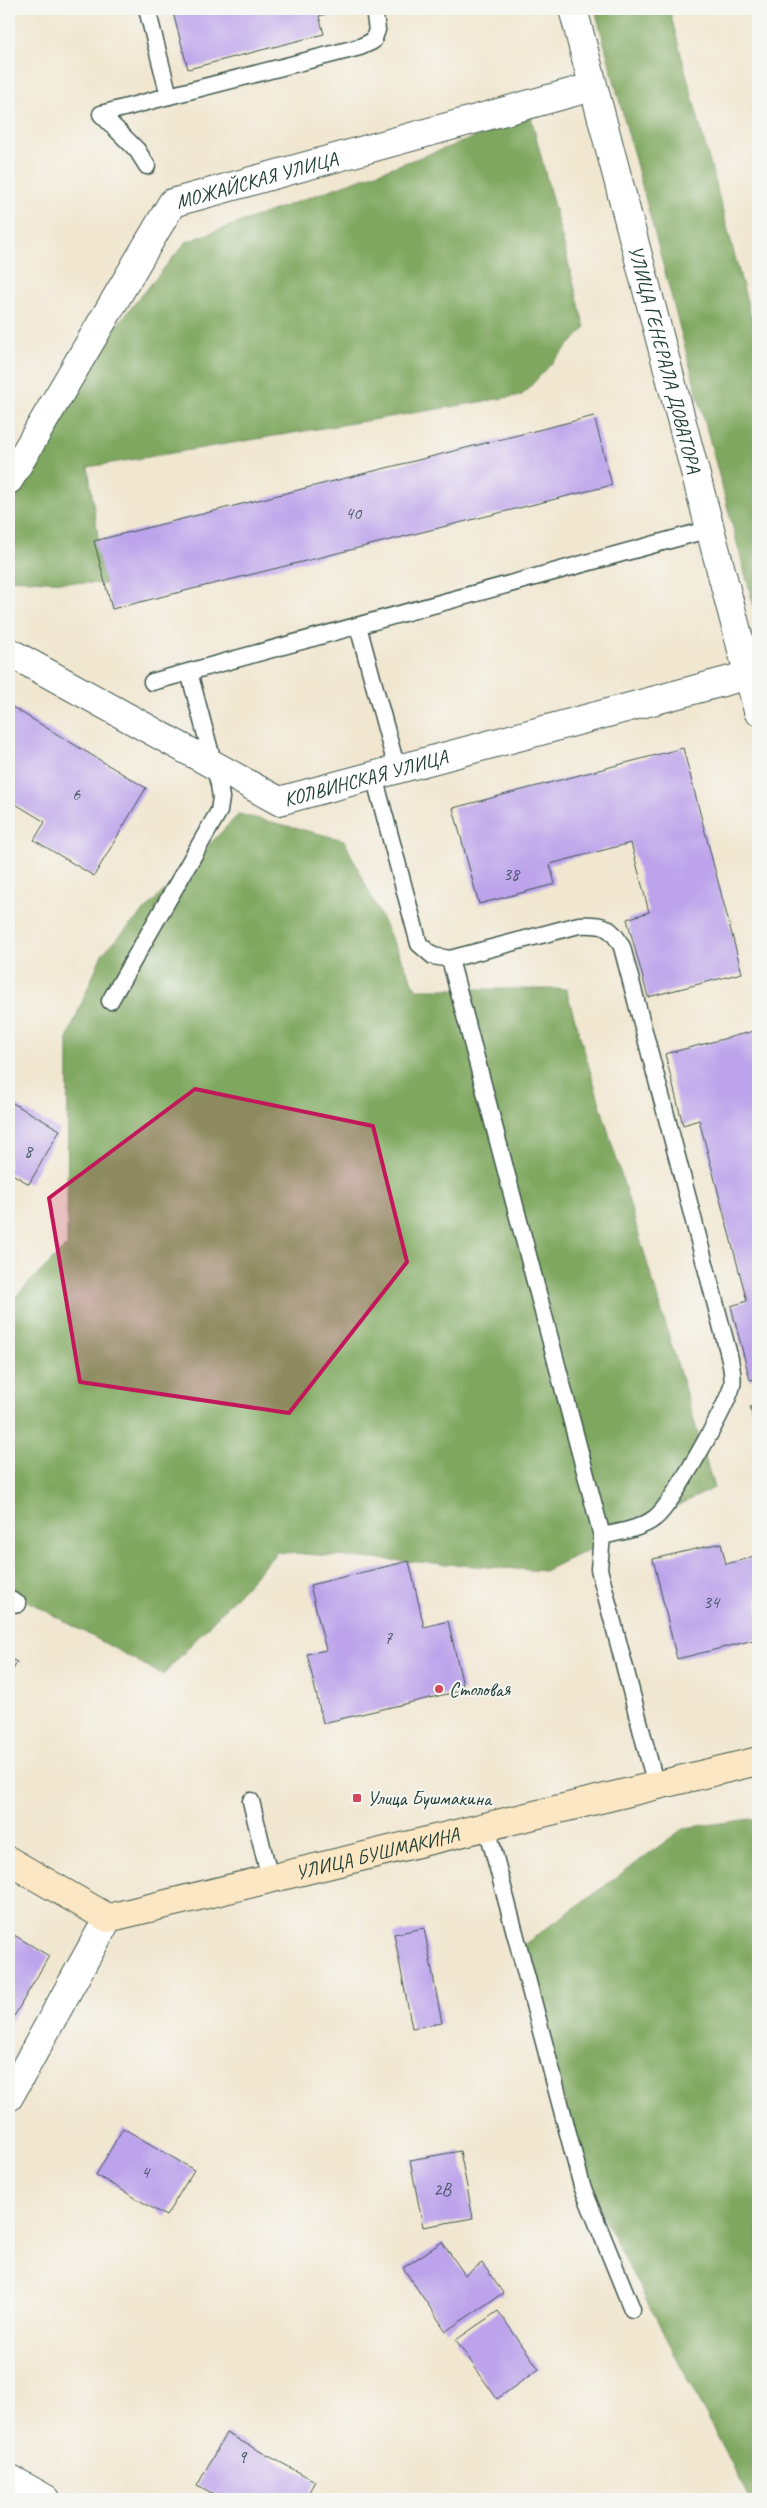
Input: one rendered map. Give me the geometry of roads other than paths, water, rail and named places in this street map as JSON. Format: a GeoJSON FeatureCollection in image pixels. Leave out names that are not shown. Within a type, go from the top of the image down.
{"type":"FeatureCollection","features":[{"type":"Feature","properties":{"kind":"street","name":"УЛИЦА ГЕНЕРАЛА ДОВАТОРА"},"geometry":{"type":"LineString","coordinates":[[573,9],[592,87],[758,711]]}},
{"type":"Feature","properties":{"kind":"street","name":"МОЖАЙСКАЯ УЛИЦА"},"geometry":{"type":"LineString","coordinates":[[9,480],[172,203],[592,87]]}},
{"type":"Feature","properties":{"kind":"street","name":"КОЛВИНСКАЯ УЛИЦА"},"geometry":{"type":"LineString","coordinates":[[9,652],[279,801],[749,674]]}},
{"type":"Feature","properties":{"kind":"street","name":"УЛИЦА БУШМАКИНА"},"geometry":{"type":"LineString","coordinates":[[108,1918],[758,1761]]}},
{"type":"Feature","properties":{"kind":"street"},"geometry":{"type":"LineString","coordinates":[[9,1861],[108,1918],[9,2097]]}},
{"type":"Feature","properties":{"kind":"street"},"geometry":{"type":"LineString","coordinates":[[9,2478],[46,2499]]}},
{"type":"Feature","properties":{"kind":"lane"},"geometry":{"type":"LineString","coordinates":[[146,9],[169,96]]}},
{"type":"Feature","properties":{"kind":"lane"},"geometry":{"type":"LineString","coordinates":[[147,166],[137,150],[101,114],[360,47],[373,41],[377,30],[374,9]]}},
{"type":"Feature","properties":{"kind":"lane"},"geometry":{"type":"LineString","coordinates":[[152,682],[710,529]]}},
{"type":"Feature","properties":{"kind":"lane"},"geometry":{"type":"LineString","coordinates":[[358,626],[419,944],[433,956],[450,959],[579,925],[600,924],[615,933],[622,947],[726,1340],[732,1384],[724,1407],[668,1503],[655,1518],[634,1528],[602,1536]]}},
{"type":"Feature","properties":{"kind":"lane"},"geometry":{"type":"LineString","coordinates":[[110,1001],[219,811],[222,798],[189,672]]}},
{"type":"Feature","properties":{"kind":"lane"},"geometry":{"type":"LineString","coordinates":[[450,959],[602,1536],[599,1569],[656,1786]]}},
{"type":"Feature","properties":{"kind":"lane"},"geometry":{"type":"LineString","coordinates":[[251,1801],[270,1879]]}},
{"type":"Feature","properties":{"kind":"lane"},"geometry":{"type":"LineString","coordinates":[[487,1827],[582,2186],[632,2309]]}},
{"type":"Feature","properties":{"kind":"place","name":"Столовая"},"geometry":{"type":"Point","coordinates":[439,1689]}},
{"type":"Feature","properties":{"kind":"place","name":"Улица Бушмакина"},"geometry":{"type":"Point","coordinates":[357,1798]}}]}
